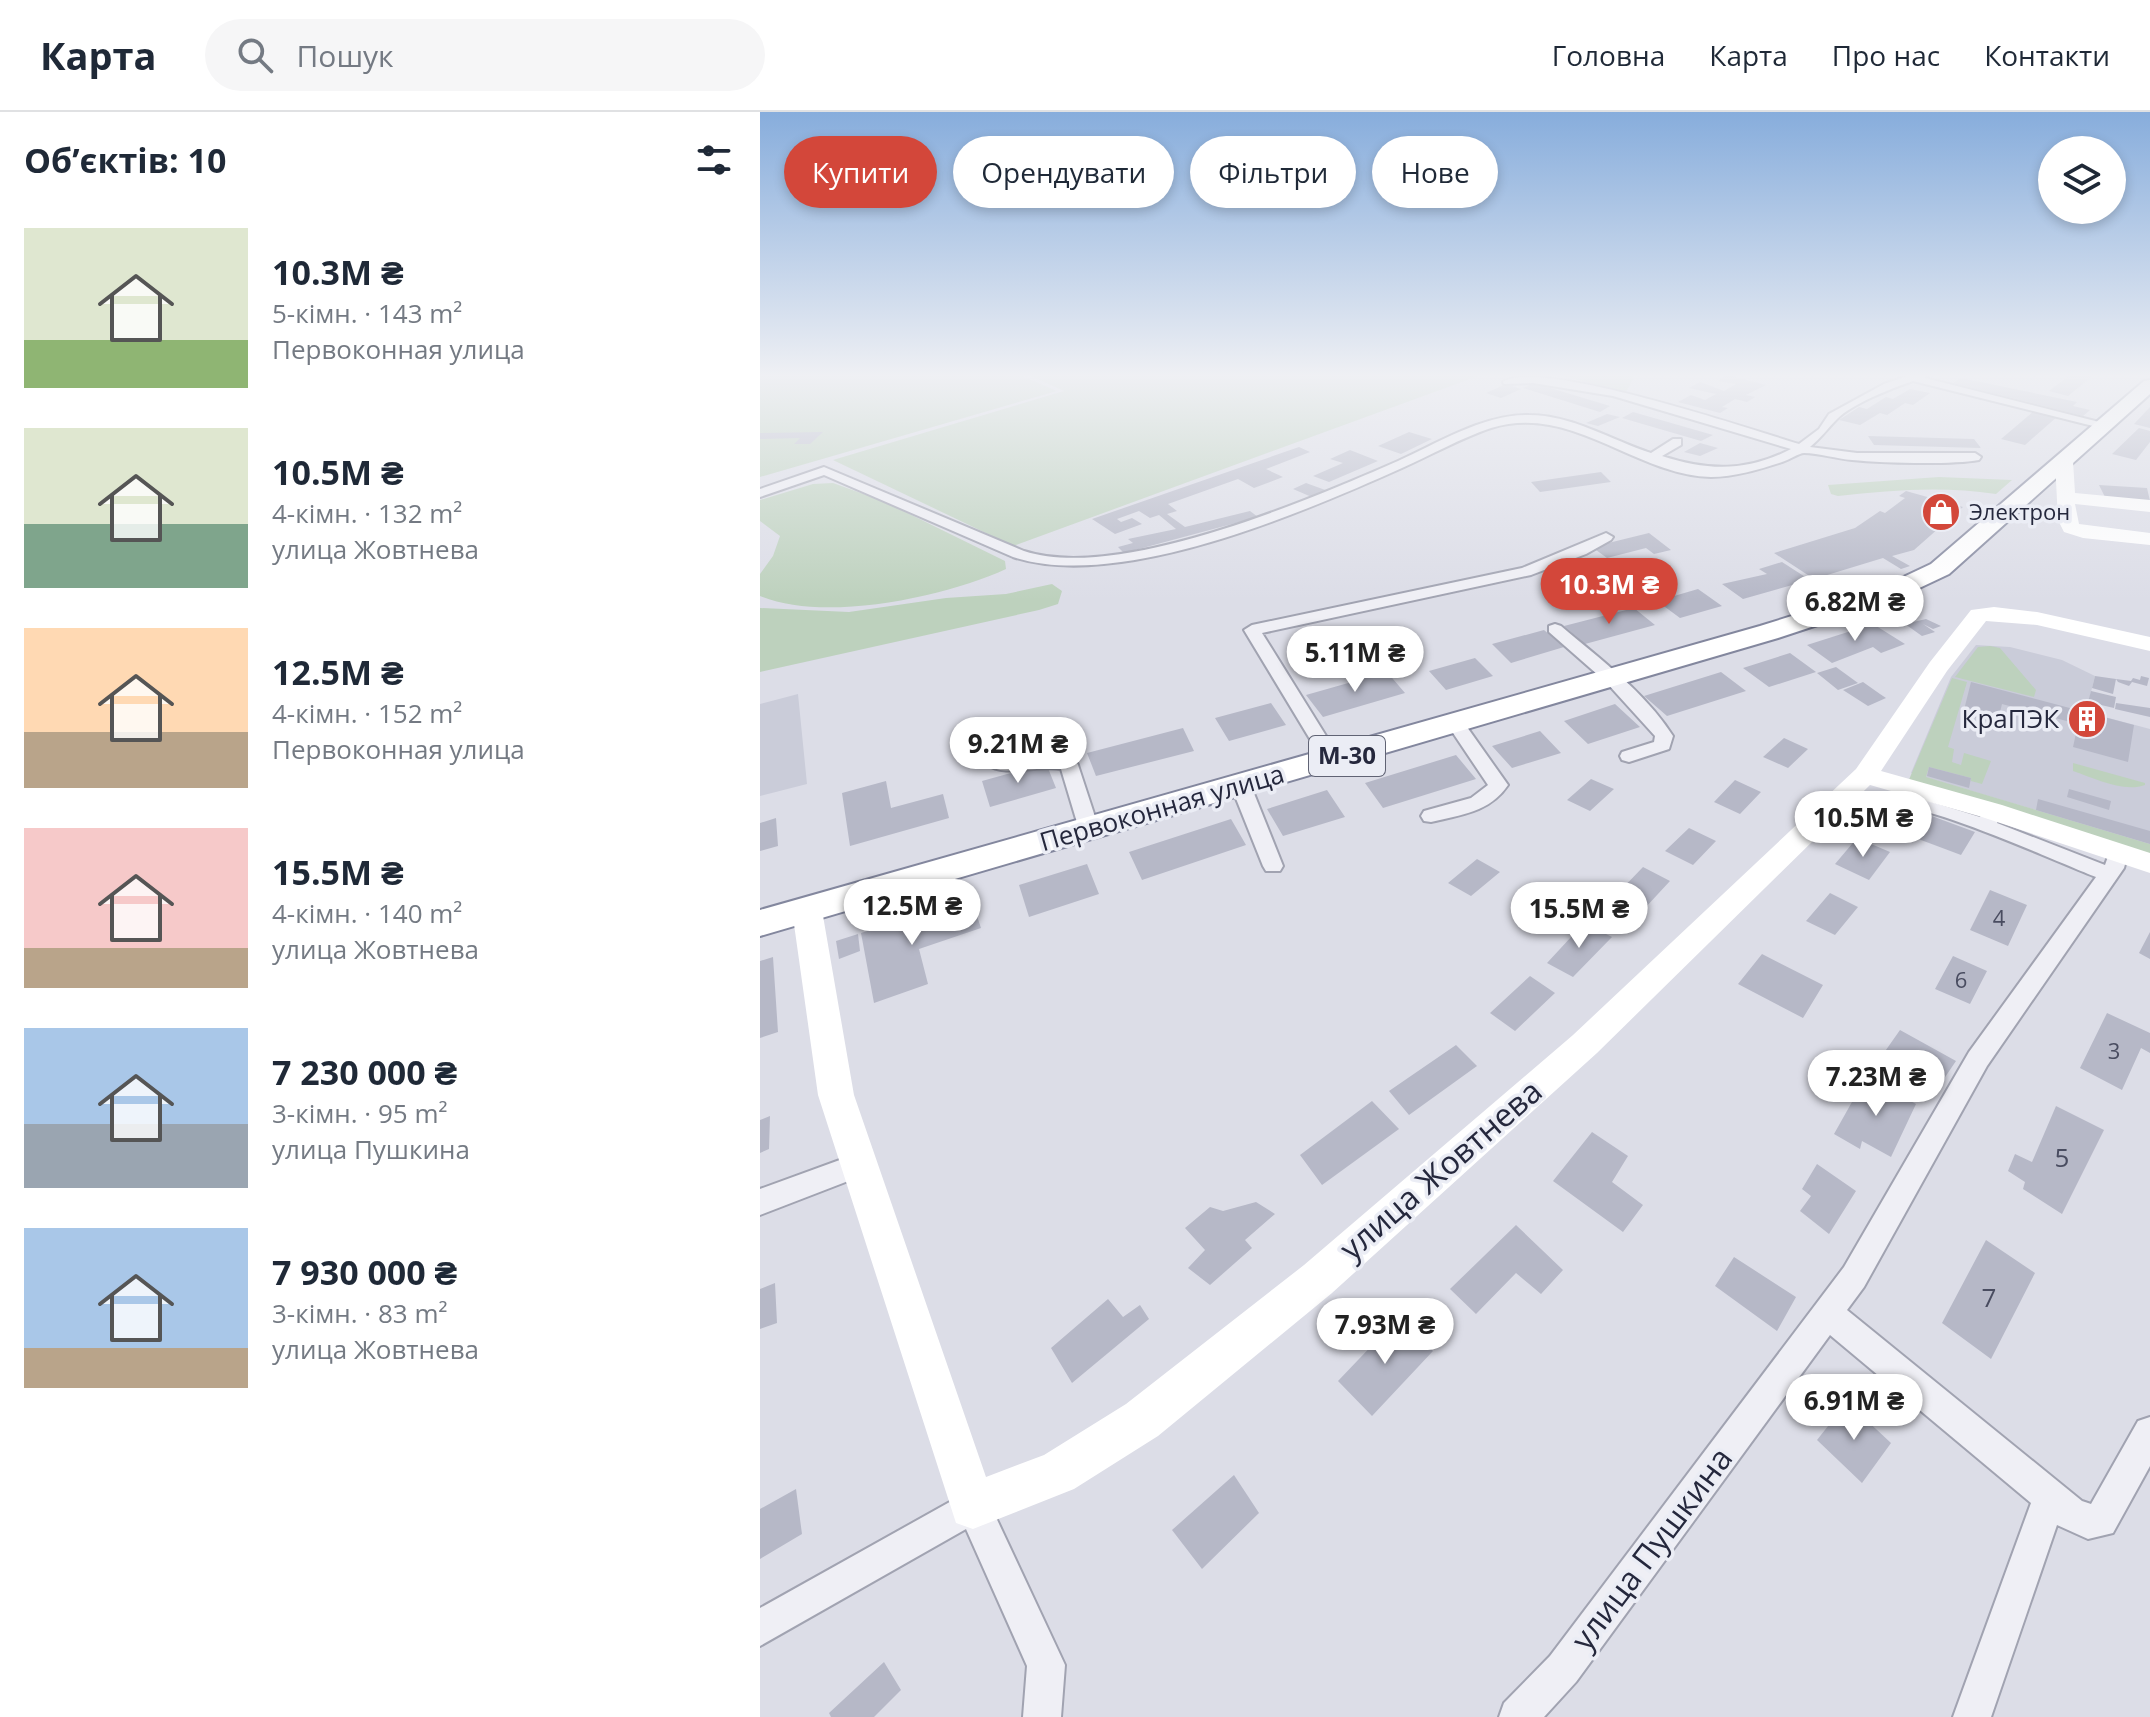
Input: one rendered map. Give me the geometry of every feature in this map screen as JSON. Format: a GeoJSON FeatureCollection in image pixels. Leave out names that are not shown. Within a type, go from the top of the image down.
{"type":"FeatureCollection","features":[{"type":"Feature","properties":{"kind":"highway","name":"М-30"},"geometry":{"type":"LineString","coordinates":[[2064,461],[2077,450]]}},
{"type":"Feature","properties":{"kind":"highway","name":"Первоконная улица"},"geometry":{"type":"LineString","coordinates":[[760,923],[1456,724],[1908,587],[1930,576],[1955,557],[2064,461]]}},
{"type":"Feature","properties":{"kind":"main road"},"geometry":{"type":"LineString","coordinates":[[2064,461],[2068,524],[2075,530],[2150,539]]}},
{"type":"Feature","properties":{"kind":"main road"},"geometry":{"type":"LineString","coordinates":[[2065,498],[2150,506]]}},
{"type":"Feature","properties":{"kind":"main road","name":"улица Жовтнева"},"geometry":{"type":"LineString","coordinates":[[973,1506],[1058,1473],[1142,1420],[1318,1279],[1585,1044],[1865,775],[1938,667],[1979,615],[1995,613],[2150,644]]}},
{"type":"Feature","properties":{"kind":"main road"},"geometry":{"type":"LineString","coordinates":[[1865,775],[2113,864],[2150,863]]}},
{"type":"Feature","properties":{"kind":"main road"},"geometry":{"type":"LineString","coordinates":[[807,910],[836,1095],[973,1506]]}},
{"type":"Feature","properties":{"kind":"street"},"geometry":{"type":"LineString","coordinates":[[760,493],[824,471],[1021,556],[1044,562],[1070,563],[1200,541],[1275,518],[1431,450]]}},
{"type":"Feature","properties":{"kind":"street"},"geometry":{"type":"LineString","coordinates":[[1634,450],[1711,473],[1750,468],[1801,450],[1857,457],[1975,457]]}},
{"type":"Feature","properties":{"kind":"street"},"geometry":{"type":"LineString","coordinates":[[1653,457],[1664,450]]}},
{"type":"Feature","properties":{"kind":"street"},"geometry":{"type":"LineString","coordinates":[[1332,760],[1252,630],[1526,572],[1581,551],[1606,537]]}},
{"type":"Feature","properties":{"kind":"street"},"geometry":{"type":"LineString","coordinates":[[1555,629],[1612,678],[1664,736],[1662,745],[1629,756]]}},
{"type":"Feature","properties":{"kind":"street"},"geometry":{"type":"LineString","coordinates":[[1431,816],[1475,804],[1494,793],[1498,785],[1456,724]]}},
{"type":"Feature","properties":{"kind":"street"},"geometry":{"type":"LineString","coordinates":[[998,765],[1039,761],[1069,765],[1089,829]]}},
{"type":"Feature","properties":{"kind":"street"},"geometry":{"type":"LineString","coordinates":[[1241,786],[1273,866]]}},
{"type":"Feature","properties":{"kind":"street"},"geometry":{"type":"LineString","coordinates":[[1862,826],[1872,805],[1884,799],[1904,800],[1989,819]]}},
{"type":"Feature","properties":{"kind":"street","name":"улица Пушкина"},"geometry":{"type":"LineString","coordinates":[[1518,1717],[1563,1669],[1854,1277],[1978,1059],[2113,864]]}},
{"type":"Feature","properties":{"kind":"street"},"geometry":{"type":"LineString","coordinates":[[760,1202],[859,1165]]}},
{"type":"Feature","properties":{"kind":"street"},"geometry":{"type":"LineString","coordinates":[[1827,1313],[2050,1497],[2088,1522],[2101,1521],[2150,1433]]}},
{"type":"Feature","properties":{"kind":"street"},"geometry":{"type":"LineString","coordinates":[[1972,1717],[2050,1497]]}},
{"type":"Feature","properties":{"kind":"street"},"geometry":{"type":"LineString","coordinates":[[760,1628],[973,1506],[1046,1665],[1042,1717]]}},
{"type":"Feature","properties":{"kind":"shaded area"},"geometry":{"type":"Polygon","coordinates":[[[1976,645],[2010,647],[2062,660],[2095,676],[2086,712],[2150,729],[2150,844],[1911,773],[1951,677],[1976,645]]]}},
{"type":"Feature","properties":{"kind":"shaded area"},"geometry":{"type":"Polygon","coordinates":[[[798,694],[807,784],[760,796],[760,704],[798,694]]]}},
{"type":"Feature","properties":{"kind":"green space"},"geometry":{"type":"Polygon","coordinates":[[[760,450],[854,450],[760,477],[760,450]]]}},
{"type":"Feature","properties":{"kind":"green space"},"geometry":{"type":"Polygon","coordinates":[[[867,450],[1276,450],[1013,546],[833,460],[867,450]]]}},
{"type":"Feature","properties":{"kind":"green space"},"geometry":{"type":"Polygon","coordinates":[[[1939,477],[2012,480],[1996,494],[1917,490],[1838,496],[1831,494],[1828,485],[1939,477]]]}},
{"type":"Feature","properties":{"kind":"green space"},"geometry":{"type":"Polygon","coordinates":[[[833,483],[883,501],[1005,561],[1006,569],[951,589],[850,607],[786,604],[760,596],[760,574],[773,556],[780,536],[760,521],[760,500],[813,484],[833,483]]]}},
{"type":"Feature","properties":{"kind":"green space"},"geometry":{"type":"Polygon","coordinates":[[[1052,584],[1062,591],[1058,604],[1039,610],[760,672],[760,608],[849,612],[946,598],[1006,594],[1052,584]]]}},
{"type":"Feature","properties":{"kind":"green space"},"geometry":{"type":"Polygon","coordinates":[[[1978,647],[2000,648],[2036,690],[2034,697],[1955,677],[1978,647]]]}},
{"type":"Feature","properties":{"kind":"green space"},"geometry":{"type":"Polygon","coordinates":[[[1952,678],[1967,682],[1948,747],[1954,749],[1952,762],[1961,765],[1964,753],[1991,761],[1982,784],[1929,767],[1926,777],[2150,844],[2150,857],[1908,782],[1952,678]]]}},
{"type":"Feature","properties":{"kind":"green space"},"geometry":{"type":"Polygon","coordinates":[[[2073,763],[2145,785],[2127,787],[2109,784],[2073,771],[2073,763]]]}},
{"type":"Feature","properties":{"kind":"building"},"geometry":{"type":"Polygon","coordinates":[[[1291,450],[1310,452],[1266,469],[1283,477],[1254,488],[1238,479],[1168,504],[1177,511],[1167,514],[1185,527],[1250,511],[1258,517],[1124,553],[1118,547],[1133,543],[1128,539],[1176,529],[1159,515],[1150,518],[1139,511],[1117,519],[1121,522],[1132,518],[1142,524],[1115,534],[1092,519],[1291,450]]]}},
{"type":"Feature","properties":{"kind":"building"},"geometry":{"type":"Polygon","coordinates":[[[1350,450],[1378,461],[1329,482],[1313,476],[1343,463],[1330,459],[1350,450]]]}},
{"type":"Feature","properties":{"kind":"building"},"geometry":{"type":"Polygon","coordinates":[[[1389,450],[1409,450],[1401,454],[1389,450]]]}},
{"type":"Feature","properties":{"kind":"building"},"geometry":{"type":"Polygon","coordinates":[[[1688,450],[1714,450],[1700,456],[1684,452],[1688,450]]]}},
{"type":"Feature","properties":{"kind":"building"},"geometry":{"type":"Polygon","coordinates":[[[2116,450],[2144,450],[2136,460],[2112,454],[2116,450]]]}},
{"type":"Feature","properties":{"kind":"building"},"geometry":{"type":"Polygon","coordinates":[[[1601,472],[1611,482],[1540,492],[1531,482],[1601,472]]]}},
{"type":"Feature","properties":{"kind":"building"},"geometry":{"type":"Polygon","coordinates":[[[1306,483],[1328,491],[1314,498],[1293,489],[1306,483]]]}},
{"type":"Feature","properties":{"kind":"building"},"geometry":{"type":"Polygon","coordinates":[[[2099,485],[2147,488],[2150,501],[2105,497],[2099,485]]]}},
{"type":"Feature","properties":{"kind":"building"},"geometry":{"type":"Polygon","coordinates":[[[1906,491],[1963,507],[1952,516],[1956,518],[1948,520],[1914,550],[1892,556],[1910,566],[1901,569],[1883,558],[1814,579],[1774,553],[1855,528],[1880,511],[1885,513],[1905,498],[1899,496],[1906,491]]]}},
{"type":"Feature","properties":{"kind":"building"},"geometry":{"type":"Polygon","coordinates":[[[1649,533],[1671,550],[1654,554],[1646,548],[1607,558],[1592,547],[1649,533]]]}},
{"type":"Feature","properties":{"kind":"building"},"geometry":{"type":"Polygon","coordinates":[[[1782,562],[1810,580],[1743,599],[1722,584],[1767,574],[1759,569],[1782,562]]]}},
{"type":"Feature","properties":{"kind":"building"},"geometry":{"type":"Polygon","coordinates":[[[1698,589],[1722,606],[1680,618],[1657,601],[1698,589]]]}},
{"type":"Feature","properties":{"kind":"building"},"geometry":{"type":"Polygon","coordinates":[[[1634,608],[1655,625],[1585,644],[1564,626],[1634,608]]]}},
{"type":"Feature","properties":{"kind":"building"},"geometry":{"type":"Polygon","coordinates":[[[1926,619],[1941,626],[1933,629],[1923,624],[1935,632],[1922,636],[1905,624],[1926,619]]]}},
{"type":"Feature","properties":{"kind":"building"},"geometry":{"type":"Polygon","coordinates":[[[1873,624],[1905,644],[1881,653],[1873,647],[1832,663],[1807,645],[1873,624]]]}},
{"type":"Feature","properties":{"kind":"building"},"geometry":{"type":"Polygon","coordinates":[[[1544,630],[1564,647],[1511,663],[1492,644],[1544,630]]]}},
{"type":"Feature","properties":{"kind":"building"},"geometry":{"type":"Polygon","coordinates":[[[1790,653],[1816,672],[1769,687],[1743,668],[1790,653]]]}},
{"type":"Feature","properties":{"kind":"building"},"geometry":{"type":"Polygon","coordinates":[[[1475,658],[1493,676],[1446,690],[1429,671],[1475,658]]]}},
{"type":"Feature","properties":{"kind":"building"},"geometry":{"type":"Polygon","coordinates":[[[1836,667],[1858,683],[1838,690],[1817,673],[1836,667]]]}},
{"type":"Feature","properties":{"kind":"building"},"geometry":{"type":"Polygon","coordinates":[[[1387,672],[1405,693],[1323,717],[1306,695],[1387,672]]]}},
{"type":"Feature","properties":{"kind":"building"},"geometry":{"type":"Polygon","coordinates":[[[1721,672],[1746,691],[1667,716],[1644,696],[1721,672]]]}},
{"type":"Feature","properties":{"kind":"building"},"geometry":{"type":"Polygon","coordinates":[[[2095,676],[2116,679],[2113,694],[2092,688],[2095,676]]]}},
{"type":"Feature","properties":{"kind":"building"},"geometry":{"type":"Polygon","coordinates":[[[2141,676],[2149,678],[2147,686],[2132,682],[2129,686],[2116,679],[2140,680],[2141,676]]]}},
{"type":"Feature","properties":{"kind":"building"},"geometry":{"type":"Polygon","coordinates":[[[1863,682],[1886,698],[1868,706],[1843,690],[1863,682]]]}},
{"type":"Feature","properties":{"kind":"building","name":"КраПЭК"},"geometry":{"type":"Polygon","coordinates":[[[1971,682],[2134,725],[2128,762],[2073,747],[2078,724],[2002,704],[1997,724],[1963,714],[1971,682]]]}},
{"type":"Feature","properties":{"kind":"building"},"geometry":{"type":"Polygon","coordinates":[[[2091,691],[2116,697],[2114,708],[2088,702],[2091,691]]]}},
{"type":"Feature","properties":{"kind":"building"},"geometry":{"type":"Polygon","coordinates":[[[1271,703],[1286,725],[1229,741],[1215,718],[1271,703]]]}},
{"type":"Feature","properties":{"kind":"building"},"geometry":{"type":"Polygon","coordinates":[[[2116,703],[2150,708],[2150,717],[2115,709],[2116,703]]]}},
{"type":"Feature","properties":{"kind":"building"},"geometry":{"type":"Polygon","coordinates":[[[1615,704],[1640,727],[1588,744],[1564,721],[1615,704]]]}},
{"type":"Feature","properties":{"kind":"building"},"geometry":{"type":"Polygon","coordinates":[[[1183,728],[1194,751],[1096,776],[1087,753],[1183,728]]]}},
{"type":"Feature","properties":{"kind":"building"},"geometry":{"type":"Polygon","coordinates":[[[1540,731],[1561,753],[1512,768],[1492,746],[1540,731]]]}},
{"type":"Feature","properties":{"kind":"building"},"geometry":{"type":"Polygon","coordinates":[[[1784,738],[1808,749],[1788,768],[1763,757],[1784,738]]]}},
{"type":"Feature","properties":{"kind":"building"},"geometry":{"type":"Polygon","coordinates":[[[1456,755],[1476,779],[1383,808],[1365,783],[1456,755]]]}},
{"type":"Feature","properties":{"kind":"building"},"geometry":{"type":"Polygon","coordinates":[[[1046,763],[1056,788],[990,807],[982,781],[1046,763]]]}},
{"type":"Feature","properties":{"kind":"building"},"geometry":{"type":"Polygon","coordinates":[[[1929,767],[1971,778],[1969,788],[1927,776],[1929,767]]]}},
{"type":"Feature","properties":{"kind":"building"},"geometry":{"type":"Polygon","coordinates":[[[1591,779],[1614,789],[1590,811],[1567,800],[1591,779]]]}},
{"type":"Feature","properties":{"kind":"building"},"geometry":{"type":"Polygon","coordinates":[[[1735,780],[1761,792],[1740,814],[1714,802],[1735,780]]]}},
{"type":"Feature","properties":{"kind":"building"},"geometry":{"type":"Polygon","coordinates":[[[886,781],[891,808],[943,794],[949,818],[850,846],[842,793],[886,781]]]}},
{"type":"Feature","properties":{"kind":"building"},"geometry":{"type":"Polygon","coordinates":[[[2069,789],[2111,801],[2109,810],[2067,797],[2069,789]]]}},
{"type":"Feature","properties":{"kind":"building"},"geometry":{"type":"Polygon","coordinates":[[[1327,790],[1345,817],[1283,836],[1267,809],[1327,790]]]}},
{"type":"Feature","properties":{"kind":"building"},"geometry":{"type":"Polygon","coordinates":[[[2038,799],[2150,831],[2150,844],[2036,810],[2038,799]]]}},
{"type":"Feature","properties":{"kind":"building"},"geometry":{"type":"Polygon","coordinates":[[[1902,805],[1975,832],[1961,855],[1889,828],[1902,805]]]}},
{"type":"Feature","properties":{"kind":"building"},"geometry":{"type":"Polygon","coordinates":[[[776,818],[778,846],[760,851],[760,823],[776,818]]]}},
{"type":"Feature","properties":{"kind":"building"},"geometry":{"type":"Polygon","coordinates":[[[1231,819],[1246,845],[1142,880],[1129,852],[1231,819]]]}},
{"type":"Feature","properties":{"kind":"building"},"geometry":{"type":"Polygon","coordinates":[[[1689,828],[1716,841],[1693,865],[1665,851],[1689,828]]]}},
{"type":"Feature","properties":{"kind":"building"},"geometry":{"type":"Polygon","coordinates":[[[1857,838],[1890,852],[1869,880],[1835,864],[1857,838]]]}},
{"type":"Feature","properties":{"kind":"building"},"geometry":{"type":"Polygon","coordinates":[[[1477,859],[1500,872],[1471,896],[1448,883],[1477,859]]]}},
{"type":"Feature","properties":{"kind":"building"},"geometry":{"type":"Polygon","coordinates":[[[1087,864],[1099,894],[1029,917],[1019,885],[1087,864]]]}},
{"type":"Feature","properties":{"kind":"building"},"geometry":{"type":"Polygon","coordinates":[[[1643,867],[1670,881],[1645,908],[1617,894],[1643,867]]]}},
{"type":"Feature","properties":{"kind":"building"},"geometry":{"type":"Polygon","coordinates":[[[1990,890],[2027,905],[2008,946],[1970,930],[1990,890]]]}},
{"type":"Feature","properties":{"kind":"building"},"geometry":{"type":"Polygon","coordinates":[[[1830,893],[1858,907],[1835,935],[1806,921],[1830,893]]]}},
{"type":"Feature","properties":{"kind":"building"},"geometry":{"type":"Polygon","coordinates":[[[971,898],[981,928],[919,949],[928,984],[874,1003],[861,933],[971,898]]]}},
{"type":"Feature","properties":{"kind":"building"},"geometry":{"type":"Polygon","coordinates":[[[1584,923],[1612,937],[1573,977],[1547,963],[1584,923]]]}},
{"type":"Feature","properties":{"kind":"building"},"geometry":{"type":"Polygon","coordinates":[[[2150,932],[2150,959],[2139,953],[2150,932]]]}},
{"type":"Feature","properties":{"kind":"building"},"geometry":{"type":"Polygon","coordinates":[[[858,934],[860,951],[839,959],[836,941],[858,934]]]}},
{"type":"Feature","properties":{"kind":"building"},"geometry":{"type":"Polygon","coordinates":[[[1762,954],[1823,985],[1803,1018],[1738,984],[1762,954]]]}},
{"type":"Feature","properties":{"kind":"building"},"geometry":{"type":"Polygon","coordinates":[[[1953,956],[1987,971],[1970,1004],[1935,989],[1953,956]]]}},
{"type":"Feature","properties":{"kind":"building"},"geometry":{"type":"Polygon","coordinates":[[[773,957],[778,1032],[760,1038],[760,961],[773,957]]]}},
{"type":"Feature","properties":{"kind":"building"},"geometry":{"type":"Polygon","coordinates":[[[1530,976],[1555,993],[1515,1031],[1490,1013],[1530,976]]]}},
{"type":"Feature","properties":{"kind":"building"},"geometry":{"type":"Polygon","coordinates":[[[2107,1013],[2150,1033],[2150,1053],[2141,1048],[2122,1090],[2080,1068],[2107,1013]]]}},
{"type":"Feature","properties":{"kind":"building"},"geometry":{"type":"Polygon","coordinates":[[[1900,1030],[1956,1061],[1937,1089],[1881,1057],[1900,1030]]]}},
{"type":"Feature","properties":{"kind":"building"},"geometry":{"type":"Polygon","coordinates":[[[1456,1045],[1477,1066],[1409,1115],[1389,1091],[1456,1045]]]}},
{"type":"Feature","properties":{"kind":"building"},"geometry":{"type":"Polygon","coordinates":[[[1866,1077],[1916,1104],[1891,1157],[1862,1141],[1860,1149],[1834,1134],[1866,1077]]]}},
{"type":"Feature","properties":{"kind":"building"},"geometry":{"type":"Polygon","coordinates":[[[1372,1101],[1399,1129],[1322,1185],[1300,1155],[1372,1101]]]}},
{"type":"Feature","properties":{"kind":"building"},"geometry":{"type":"Polygon","coordinates":[[[2056,1106],[2104,1130],[2062,1214],[2023,1189],[2025,1182],[2008,1171],[2015,1154],[2032,1162],[2056,1106]]]}},
{"type":"Feature","properties":{"kind":"building"},"geometry":{"type":"Polygon","coordinates":[[[770,1116],[769,1149],[760,1153],[760,1120],[770,1116]]]}},
{"type":"Feature","properties":{"kind":"building"},"geometry":{"type":"Polygon","coordinates":[[[1592,1132],[1628,1156],[1612,1182],[1643,1205],[1623,1232],[1553,1181],[1592,1132]]]}},
{"type":"Feature","properties":{"kind":"building"},"geometry":{"type":"Polygon","coordinates":[[[1817,1164],[1856,1191],[1829,1234],[1800,1211],[1811,1196],[1802,1189],[1817,1164]]]}},
{"type":"Feature","properties":{"kind":"building"},"geometry":{"type":"Polygon","coordinates":[[[1256,1202],[1275,1214],[1245,1240],[1252,1248],[1210,1285],[1188,1268],[1205,1250],[1185,1228],[1210,1207],[1223,1211],[1256,1202]]]}},
{"type":"Feature","properties":{"kind":"building"},"geometry":{"type":"Polygon","coordinates":[[[1516,1225],[1563,1270],[1541,1294],[1516,1273],[1476,1314],[1450,1289],[1516,1225]]]}},
{"type":"Feature","properties":{"kind":"building"},"geometry":{"type":"Polygon","coordinates":[[[1986,1240],[2035,1273],[1991,1359],[1942,1323],[1986,1240]]]}},
{"type":"Feature","properties":{"kind":"building"},"geometry":{"type":"Polygon","coordinates":[[[1734,1257],[1796,1297],[1777,1331],[1715,1286],[1734,1257]]]}},
{"type":"Feature","properties":{"kind":"building"},"geometry":{"type":"Polygon","coordinates":[[[775,1283],[777,1323],[760,1329],[760,1289],[775,1283]]]}},
{"type":"Feature","properties":{"kind":"building"},"geometry":{"type":"Polygon","coordinates":[[[1108,1299],[1123,1317],[1140,1305],[1149,1319],[1072,1383],[1051,1348],[1108,1299]]]}},
{"type":"Feature","properties":{"kind":"building"},"geometry":{"type":"Polygon","coordinates":[[[1399,1317],[1433,1351],[1372,1416],[1338,1381],[1399,1317]]]}},
{"type":"Feature","properties":{"kind":"building"},"geometry":{"type":"Polygon","coordinates":[[[1847,1402],[1891,1443],[1862,1483],[1817,1440],[1847,1402]]]}},
{"type":"Feature","properties":{"kind":"building"},"geometry":{"type":"Polygon","coordinates":[[[1234,1475],[1259,1513],[1202,1569],[1172,1530],[1234,1475]]]}},
{"type":"Feature","properties":{"kind":"building"},"geometry":{"type":"Polygon","coordinates":[[[796,1489],[802,1534],[760,1559],[760,1509],[796,1489]]]}},
{"type":"Feature","properties":{"kind":"building"},"geometry":{"type":"Polygon","coordinates":[[[884,1662],[901,1690],[874,1717],[831,1717],[829,1713],[884,1662]]]}},
{"type":"Feature","properties":{"kind":"place","name":"Электрон"},"geometry":{"type":"Point","coordinates":[1941,512]}},
{"type":"Feature","properties":{"kind":"place","name":"КраПЭК"},"geometry":{"type":"Point","coordinates":[2087,719]}}]}
